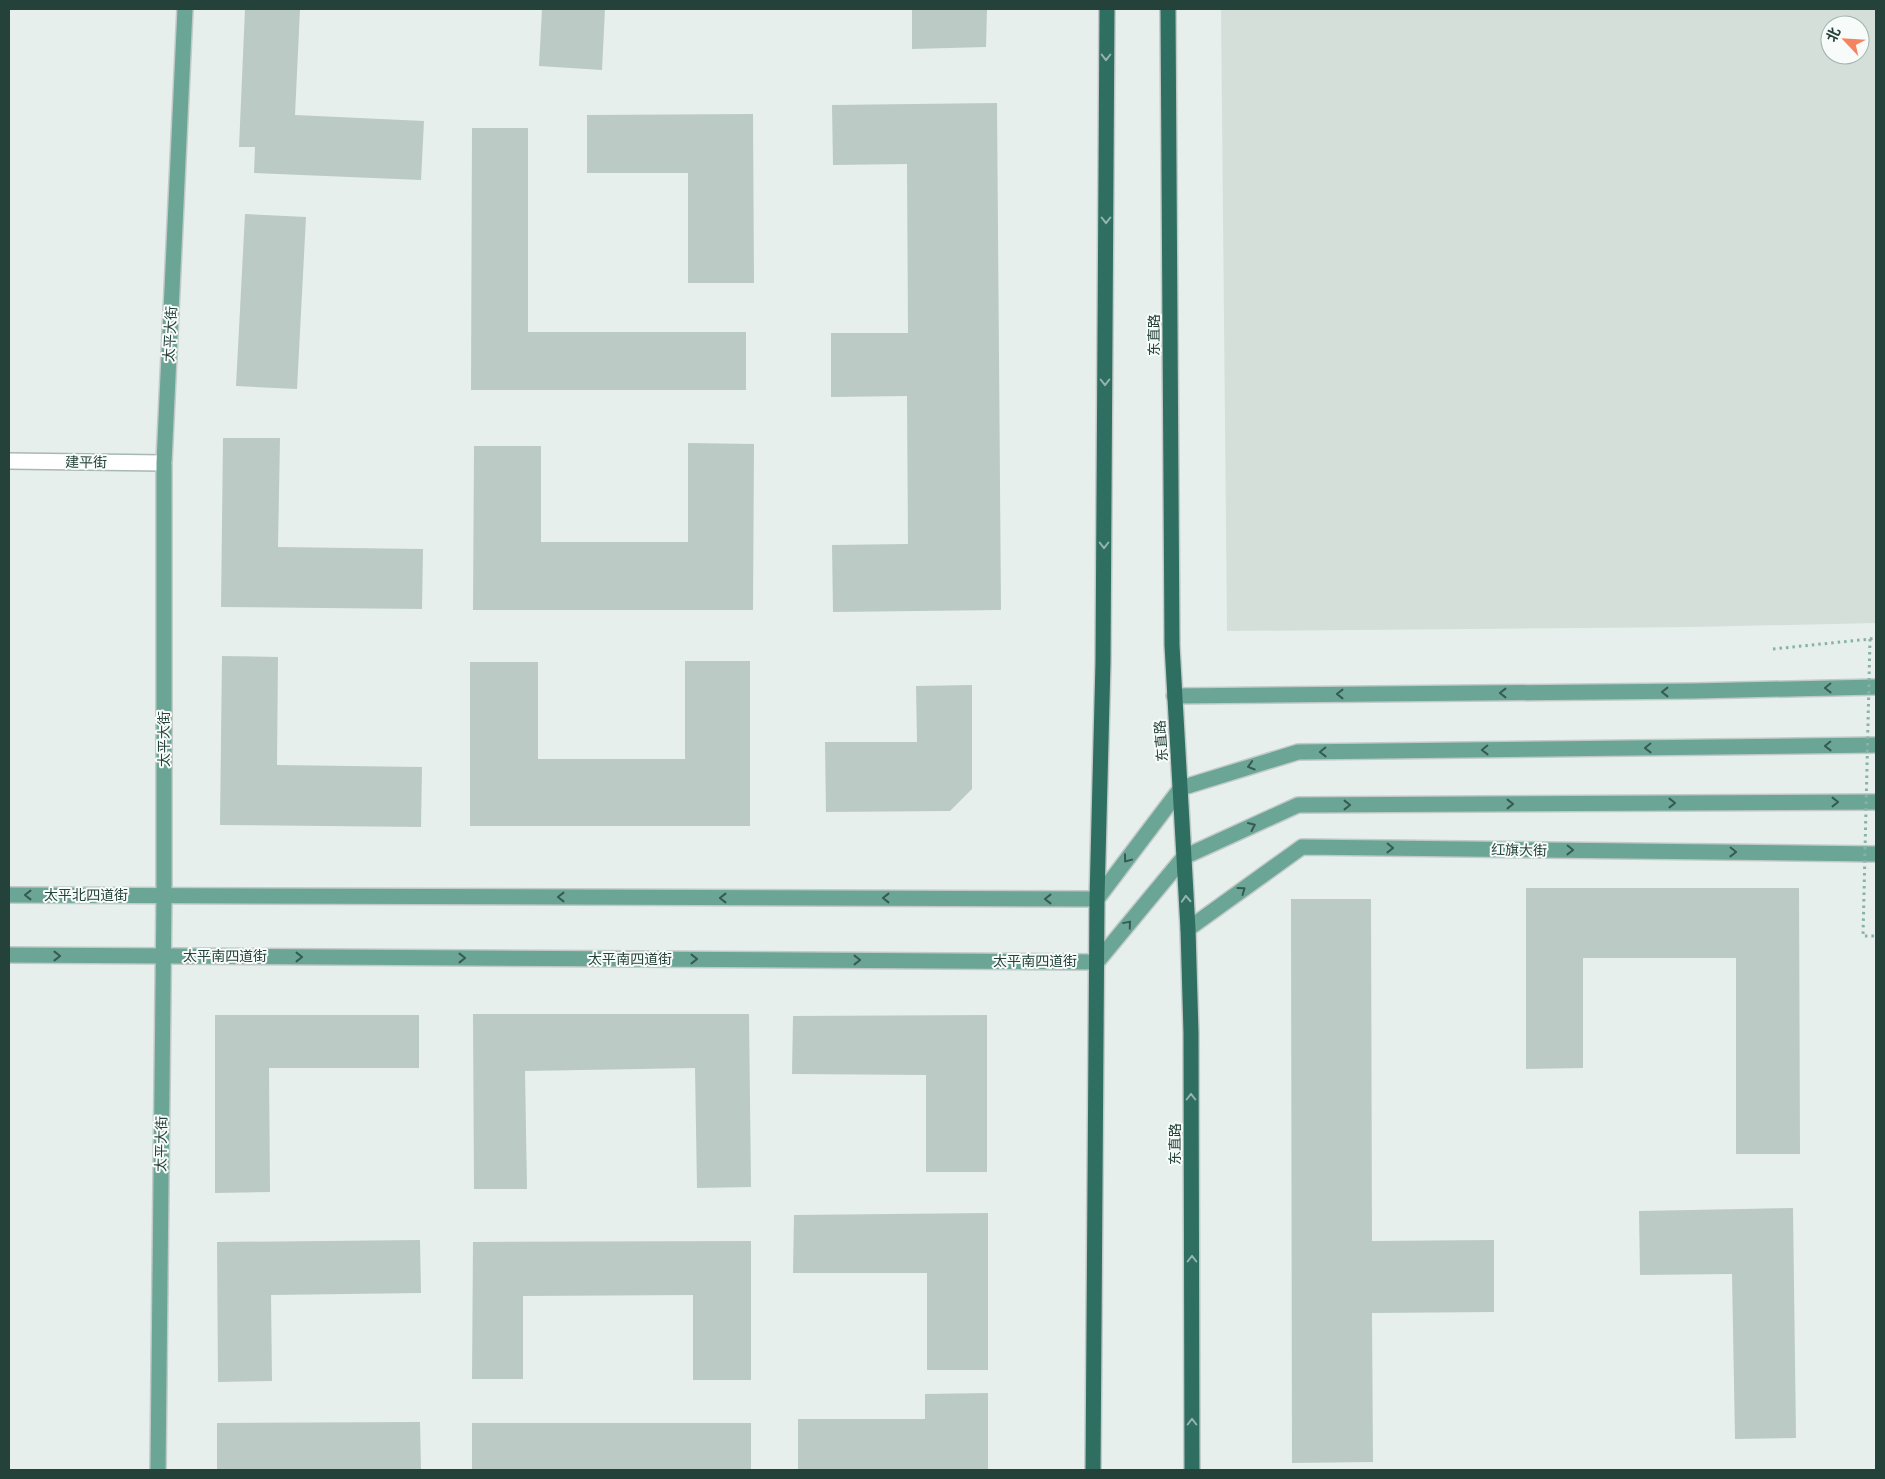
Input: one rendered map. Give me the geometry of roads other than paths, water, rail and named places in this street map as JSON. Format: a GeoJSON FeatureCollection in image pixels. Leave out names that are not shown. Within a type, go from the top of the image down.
{"type":"FeatureCollection","features":[{"type":"Feature","properties":{"kind":"highway"},"geometry":{"type":"LineString","coordinates":[[1093,1470],[1097,900],[1104,652],[1107,9]]}},
{"type":"Feature","properties":{"kind":"highway","name":"东直路"},"geometry":{"type":"LineString","coordinates":[[1168,9],[1174,696],[1188,929],[1191,1042],[1192,1470]]}},
{"type":"Feature","properties":{"kind":"main road","name":"太平大街"},"geometry":{"type":"LineString","coordinates":[[158,1470],[164,895],[164,464],[185,9]]}},
{"type":"Feature","properties":{"kind":"main road"},"geometry":{"type":"LineString","coordinates":[[1174,696],[1694,691],[1876,687]]}},
{"type":"Feature","properties":{"kind":"main road"},"geometry":{"type":"LineString","coordinates":[[164,895],[1097,900],[1181,788],[1298,752],[1876,745]]}},
{"type":"Feature","properties":{"kind":"main road"},"geometry":{"type":"LineString","coordinates":[[1097,962],[1184,857],[1298,805],[1876,802]]}},
{"type":"Feature","properties":{"kind":"main road","name":"红旗大街"},"geometry":{"type":"LineString","coordinates":[[1188,929],[1302,847],[1876,854]]}},
{"type":"Feature","properties":{"kind":"main road","name":"太平北四道街"},"geometry":{"type":"LineString","coordinates":[[9,895],[164,895]]}},
{"type":"Feature","properties":{"kind":"main road"},"geometry":{"type":"LineString","coordinates":[[9,955],[163,956]]}},
{"type":"Feature","properties":{"kind":"main road","name":"太平南四道街"},"geometry":{"type":"LineString","coordinates":[[163,956],[1097,962]]}},
{"type":"Feature","properties":{"kind":"street","name":"建平街"},"geometry":{"type":"LineString","coordinates":[[9,461],[164,464]]}}]}
